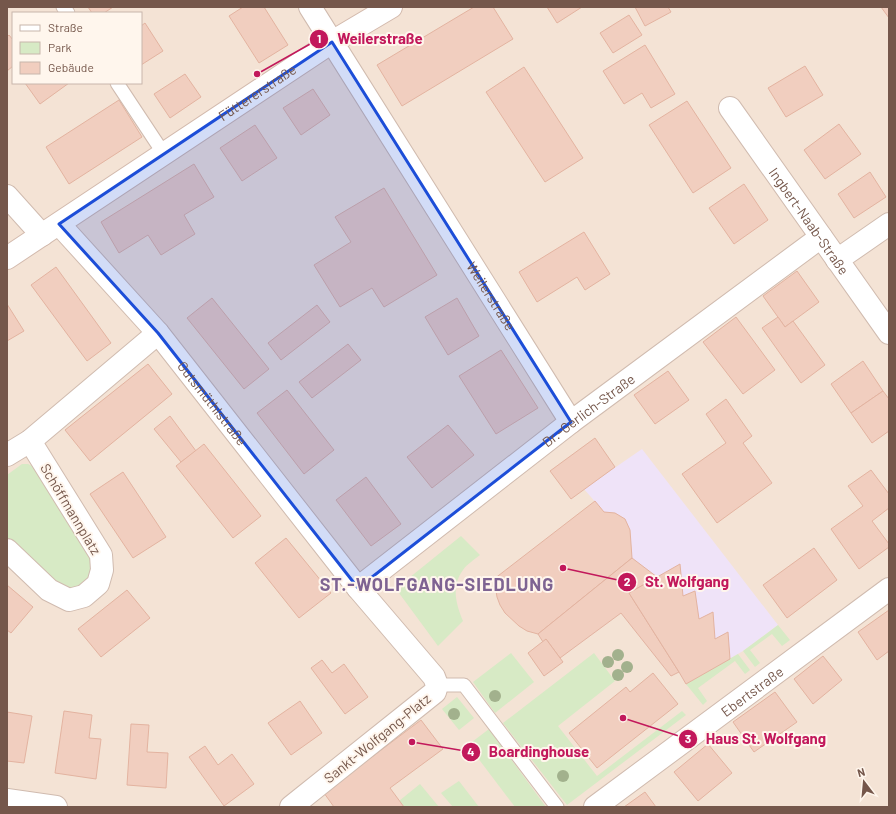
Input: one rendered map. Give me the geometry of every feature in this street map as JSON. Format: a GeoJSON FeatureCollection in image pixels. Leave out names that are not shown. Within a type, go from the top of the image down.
{"type":"FeatureCollection","features":[{"type":"Feature","properties":{"kind":"street","name":"Weilerstraße"},"geometry":{"type":"LineString","coordinates":[[310,7],[571,422]]}},
{"type":"Feature","properties":{"kind":"street","name":"Füttererstraße"},"geometry":{"type":"LineString","coordinates":[[7,258],[332,42],[391,7]]}},
{"type":"Feature","properties":{"kind":"street","name":"Ingbert-Naab-Straße"},"geometry":{"type":"LineString","coordinates":[[730,108],[889,333]]}},
{"type":"Feature","properties":{"kind":"street","name":"Gutsmüthlstraße"},"geometry":{"type":"LineString","coordinates":[[7,196],[51,230],[158,332],[358,588]]}},
{"type":"Feature","properties":{"kind":"street"},"geometry":{"type":"LineString","coordinates":[[837,260],[889,224]]}},
{"type":"Feature","properties":{"kind":"street","name":"Dr.-Gerlich-Straße"},"geometry":{"type":"LineString","coordinates":[[358,588],[571,422],[822,237]]}},
{"type":"Feature","properties":{"kind":"street"},"geometry":{"type":"LineString","coordinates":[[7,456],[30,441],[158,332]]}},
{"type":"Feature","properties":{"kind":"street","name":"Schöffmannplatz"},"geometry":{"type":"LineString","coordinates":[[7,550],[49,590],[68,600],[84,596],[98,584],[102,570],[101,555],[30,441]]}},
{"type":"Feature","properties":{"kind":"street","name":"Sankt-Wolfgang-Platz"},"geometry":{"type":"LineString","coordinates":[[291,807],[435,692],[437,685],[434,677],[358,588]]}},
{"type":"Feature","properties":{"kind":"street","name":"Ebertstraße"},"geometry":{"type":"LineString","coordinates":[[595,807],[889,589]]}},
{"type":"Feature","properties":{"kind":"street"},"geometry":{"type":"LineString","coordinates":[[7,800],[56,807]]}},
{"type":"Feature","properties":{"kind":"lane"},"geometry":{"type":"LineString","coordinates":[[118,84],[164,154]]}},
{"type":"Feature","properties":{"kind":"lane"},"geometry":{"type":"LineString","coordinates":[[437,685],[464,685],[557,807]]}},
{"type":"Feature","properties":{"kind":"highlighted area"},"geometry":{"type":"Polygon","coordinates":[[[332,42],[571,422],[358,588],[158,333],[59,224],[332,42]]]}},
{"type":"Feature","properties":{"kind":"shaded area"},"geometry":{"type":"Polygon","coordinates":[[[7,7],[889,7],[889,807],[7,807],[7,7]]]}},
{"type":"Feature","properties":{"kind":"shaded area"},"geometry":{"type":"Polygon","coordinates":[[[642,449],[778,625],[743,651],[686,684],[679,672],[671,676],[621,613],[560,658],[543,642],[538,634],[632,558],[630,530],[625,519],[615,513],[604,512],[584,489],[642,449]]]}},
{"type":"Feature","properties":{"kind":"green space"},"geometry":{"type":"Polygon","coordinates":[[[22,464],[28,464],[34,467],[89,556],[94,573],[75,591],[56,583],[7,537],[7,475],[22,464]]]}},
{"type":"Feature","properties":{"kind":"green space"},"geometry":{"type":"Polygon","coordinates":[[[461,536],[480,555],[465,568],[459,576],[457,582],[457,602],[463,621],[438,646],[399,593],[404,582],[461,536]]]}},
{"type":"Feature","properties":{"kind":"green space"},"geometry":{"type":"Polygon","coordinates":[[[778,625],[790,640],[782,646],[772,634],[750,650],[760,663],[755,667],[743,651],[778,625]]]}},
{"type":"Feature","properties":{"kind":"green space"},"geometry":{"type":"Polygon","coordinates":[[[511,653],[534,682],[495,713],[473,682],[511,653]]]}},
{"type":"Feature","properties":{"kind":"green space"},"geometry":{"type":"Polygon","coordinates":[[[594,653],[615,681],[558,726],[597,776],[682,711],[686,715],[567,805],[503,723],[594,653]]]}},
{"type":"Feature","properties":{"kind":"green space"},"geometry":{"type":"Polygon","coordinates":[[[738,654],[750,670],[745,674],[735,661],[698,688],[707,701],[703,705],[686,684],[738,654]]]}},
{"type":"Feature","properties":{"kind":"green space"},"geometry":{"type":"Polygon","coordinates":[[[457,697],[474,718],[459,730],[442,709],[457,697]]]}},
{"type":"Feature","properties":{"kind":"green space"},"geometry":{"type":"Polygon","coordinates":[[[489,729],[546,807],[515,807],[468,745],[489,729]]]}},
{"type":"Feature","properties":{"kind":"green space"},"geometry":{"type":"Polygon","coordinates":[[[459,781],[479,807],[453,807],[441,793],[459,781]]]}},
{"type":"Feature","properties":{"kind":"green space"},"geometry":{"type":"Polygon","coordinates":[[[420,784],[439,807],[404,807],[399,801],[420,784]]]}},
{"type":"Feature","properties":{"kind":"building"},"geometry":{"type":"Polygon","coordinates":[[[88,7],[113,7],[106,12],[91,12],[88,7]]]}},
{"type":"Feature","properties":{"kind":"building"},"geometry":{"type":"Polygon","coordinates":[[[243,7],[264,7],[288,45],[259,63],[229,16],[243,7]]]}},
{"type":"Feature","properties":{"kind":"building"},"geometry":{"type":"Polygon","coordinates":[[[474,7],[493,7],[513,39],[402,106],[377,65],[474,7]]]}},
{"type":"Feature","properties":{"kind":"building"},"geometry":{"type":"Polygon","coordinates":[[[547,7],[582,7],[557,23],[547,7]]]}},
{"type":"Feature","properties":{"kind":"building"},"geometry":{"type":"Polygon","coordinates":[[[635,7],[668,7],[671,12],[645,26],[635,7]]]}},
{"type":"Feature","properties":{"kind":"building"},"geometry":{"type":"Polygon","coordinates":[[[881,7],[889,7],[889,18],[881,7]]]}},
{"type":"Feature","properties":{"kind":"building"},"geometry":{"type":"Polygon","coordinates":[[[629,15],[642,35],[613,53],[600,33],[629,15]]]}},
{"type":"Feature","properties":{"kind":"building"},"geometry":{"type":"Polygon","coordinates":[[[145,23],[163,51],[142,64],[142,25],[145,23]]]}},
{"type":"Feature","properties":{"kind":"building"},"geometry":{"type":"Polygon","coordinates":[[[9,35],[12,39],[12,67],[7,71],[7,37],[9,35]]]}},
{"type":"Feature","properties":{"kind":"building"},"geometry":{"type":"Polygon","coordinates":[[[645,45],[675,94],[651,108],[642,93],[624,104],[603,71],[645,45]]]}},
{"type":"Feature","properties":{"kind":"building"},"geometry":{"type":"Polygon","coordinates":[[[805,66],[823,95],[786,117],[768,88],[805,66]]]}},
{"type":"Feature","properties":{"kind":"building"},"geometry":{"type":"Polygon","coordinates":[[[524,67],[583,158],[545,182],[486,92],[524,67]]]}},
{"type":"Feature","properties":{"kind":"building"},"geometry":{"type":"Polygon","coordinates":[[[185,74],[201,97],[170,118],[154,94],[185,74]]]}},
{"type":"Feature","properties":{"kind":"building"},"geometry":{"type":"Polygon","coordinates":[[[26,84],[68,84],[40,104],[26,84]]]}},
{"type":"Feature","properties":{"kind":"building"},"geometry":{"type":"Polygon","coordinates":[[[313,89],[330,115],[301,135],[283,108],[313,89]]]}},
{"type":"Feature","properties":{"kind":"building"},"geometry":{"type":"Polygon","coordinates":[[[119,100],[142,137],[69,184],[46,147],[119,100]]]}},
{"type":"Feature","properties":{"kind":"building"},"geometry":{"type":"Polygon","coordinates":[[[687,101],[731,168],[693,193],[649,125],[687,101]]]}},
{"type":"Feature","properties":{"kind":"building"},"geometry":{"type":"Polygon","coordinates":[[[839,124],[861,154],[825,179],[804,150],[839,124]]]}},
{"type":"Feature","properties":{"kind":"building"},"geometry":{"type":"Polygon","coordinates":[[[255,125],[277,158],[242,181],[220,148],[255,125]]]}},
{"type":"Feature","properties":{"kind":"building"},"geometry":{"type":"Polygon","coordinates":[[[194,164],[214,197],[184,215],[195,234],[161,255],[148,235],[119,253],[101,222],[194,164]]]}},
{"type":"Feature","properties":{"kind":"building"},"geometry":{"type":"Polygon","coordinates":[[[870,172],[886,197],[854,218],[838,194],[870,172]]]}},
{"type":"Feature","properties":{"kind":"building"},"geometry":{"type":"Polygon","coordinates":[[[744,184],[768,220],[734,244],[709,208],[744,184]]]}},
{"type":"Feature","properties":{"kind":"building"},"geometry":{"type":"Polygon","coordinates":[[[384,188],[437,275],[384,307],[372,288],[340,307],[314,265],[351,242],[335,217],[384,188]]]}},
{"type":"Feature","properties":{"kind":"building"},"geometry":{"type":"Polygon","coordinates":[[[584,232],[610,274],[585,290],[577,277],[537,302],[519,272],[584,232]]]}},
{"type":"Feature","properties":{"kind":"building"},"geometry":{"type":"Polygon","coordinates":[[[56,267],[111,343],[87,361],[31,285],[56,267]]]}},
{"type":"Feature","properties":{"kind":"building"},"geometry":{"type":"Polygon","coordinates":[[[797,271],[819,302],[785,327],[763,296],[797,271]]]}},
{"type":"Feature","properties":{"kind":"building"},"geometry":{"type":"Polygon","coordinates":[[[212,298],[269,369],[244,389],[187,318],[212,298]]]}},
{"type":"Feature","properties":{"kind":"building"},"geometry":{"type":"Polygon","coordinates":[[[457,298],[479,336],[448,355],[425,317],[457,298]]]}},
{"type":"Feature","properties":{"kind":"building"},"geometry":{"type":"Polygon","coordinates":[[[7,304],[24,331],[7,341],[7,304]]]}},
{"type":"Feature","properties":{"kind":"building"},"geometry":{"type":"Polygon","coordinates":[[[317,305],[330,322],[281,360],[268,343],[317,305]]]}},
{"type":"Feature","properties":{"kind":"building"},"geometry":{"type":"Polygon","coordinates":[[[736,317],[775,370],[743,394],[703,342],[736,317]]]}},
{"type":"Feature","properties":{"kind":"building"},"geometry":{"type":"Polygon","coordinates":[[[778,317],[785,327],[793,321],[825,365],[801,383],[762,328],[778,317]]]}},
{"type":"Feature","properties":{"kind":"building"},"geometry":{"type":"Polygon","coordinates":[[[348,344],[361,360],[312,398],[299,382],[348,344]]]}},
{"type":"Feature","properties":{"kind":"building"},"geometry":{"type":"Polygon","coordinates":[[[501,350],[538,408],[496,434],[459,376],[501,350]]]}},
{"type":"Feature","properties":{"kind":"building"},"geometry":{"type":"Polygon","coordinates":[[[863,361],[883,391],[851,413],[831,384],[863,361]]]}},
{"type":"Feature","properties":{"kind":"building"},"geometry":{"type":"Polygon","coordinates":[[[148,364],[172,394],[90,461],[65,430],[148,364]]]}},
{"type":"Feature","properties":{"kind":"building"},"geometry":{"type":"Polygon","coordinates":[[[668,371],[689,400],[655,424],[634,395],[668,371]]]}},
{"type":"Feature","properties":{"kind":"building"},"geometry":{"type":"Polygon","coordinates":[[[287,390],[334,450],[304,474],[257,413],[287,390]]]}},
{"type":"Feature","properties":{"kind":"building"},"geometry":{"type":"Polygon","coordinates":[[[883,391],[889,399],[889,431],[872,443],[851,413],[883,391]]]}},
{"type":"Feature","properties":{"kind":"building"},"geometry":{"type":"Polygon","coordinates":[[[726,399],[752,436],[743,443],[772,483],[717,523],[682,474],[726,443],[706,414],[726,399]]]}},
{"type":"Feature","properties":{"kind":"building"},"geometry":{"type":"Polygon","coordinates":[[[170,416],[196,451],[181,462],[154,429],[170,416]]]}},
{"type":"Feature","properties":{"kind":"building"},"geometry":{"type":"Polygon","coordinates":[[[448,425],[474,455],[432,488],[407,457],[448,425]]]}},
{"type":"Feature","properties":{"kind":"building"},"geometry":{"type":"Polygon","coordinates":[[[595,438],[615,467],[571,499],[550,471],[595,438]]]}},
{"type":"Feature","properties":{"kind":"building"},"geometry":{"type":"Polygon","coordinates":[[[204,444],[261,516],[233,538],[176,466],[204,444]]]}},
{"type":"Feature","properties":{"kind":"building"},"geometry":{"type":"Polygon","coordinates":[[[871,470],[889,494],[889,508],[872,521],[889,544],[889,547],[859,569],[831,529],[863,506],[848,486],[871,470]]]}},
{"type":"Feature","properties":{"kind":"building"},"geometry":{"type":"Polygon","coordinates":[[[123,472],[166,537],[133,558],[90,494],[123,472]]]}},
{"type":"Feature","properties":{"kind":"building"},"geometry":{"type":"Polygon","coordinates":[[[366,477],[401,524],[371,546],[336,500],[366,477]]]}},
{"type":"Feature","properties":{"kind":"building"},"geometry":{"type":"Polygon","coordinates":[[[595,501],[604,512],[615,513],[625,519],[630,530],[632,558],[538,634],[527,631],[505,613],[497,597],[494,579],[595,501]]]}},
{"type":"Feature","properties":{"kind":"building"},"geometry":{"type":"Polygon","coordinates":[[[286,538],[331,593],[299,618],[255,563],[286,538]]]}},
{"type":"Feature","properties":{"kind":"building"},"geometry":{"type":"Polygon","coordinates":[[[814,548],[837,580],[787,618],[763,585],[814,548]]]}},
{"type":"Feature","properties":{"kind":"building"},"geometry":{"type":"Polygon","coordinates":[[[632,558],[657,577],[629,593],[679,672],[671,676],[621,613],[560,658],[546,639],[543,642],[538,634],[632,558]]]}},
{"type":"Feature","properties":{"kind":"building"},"geometry":{"type":"Polygon","coordinates":[[[680,564],[683,596],[695,591],[699,619],[713,612],[715,639],[728,632],[730,659],[686,684],[629,593],[680,564]]]}},
{"type":"Feature","properties":{"kind":"building"},"geometry":{"type":"Polygon","coordinates":[[[7,585],[33,607],[11,633],[7,630],[7,585]]]}},
{"type":"Feature","properties":{"kind":"building"},"geometry":{"type":"Polygon","coordinates":[[[127,590],[150,618],[101,657],[78,629],[127,590]]]}},
{"type":"Feature","properties":{"kind":"building"},"geometry":{"type":"Polygon","coordinates":[[[889,610],[889,651],[877,660],[858,632],[889,610]]]}},
{"type":"Feature","properties":{"kind":"building"},"geometry":{"type":"Polygon","coordinates":[[[546,639],[563,662],[544,676],[528,653],[546,639]]]}},
{"type":"Feature","properties":{"kind":"building"},"geometry":{"type":"Polygon","coordinates":[[[823,656],[842,680],[813,704],[794,679],[823,656]]]}},
{"type":"Feature","properties":{"kind":"building"},"geometry":{"type":"Polygon","coordinates":[[[322,660],[332,673],[344,664],[368,697],[345,714],[311,668],[322,660]]]}},
{"type":"Feature","properties":{"kind":"building"},"geometry":{"type":"Polygon","coordinates":[[[653,673],[678,704],[597,768],[569,733],[626,687],[630,692],[653,673]]]}},
{"type":"Feature","properties":{"kind":"building"},"geometry":{"type":"Polygon","coordinates":[[[775,692],[797,722],[754,752],[733,722],[775,692]]]}},
{"type":"Feature","properties":{"kind":"building"},"geometry":{"type":"Polygon","coordinates":[[[300,701],[322,733],[291,755],[268,723],[300,701]]]}},
{"type":"Feature","properties":{"kind":"building"},"geometry":{"type":"Polygon","coordinates":[[[64,711],[92,715],[89,738],[101,739],[96,779],[55,773],[64,711]]]}},
{"type":"Feature","properties":{"kind":"building"},"geometry":{"type":"Polygon","coordinates":[[[7,712],[32,716],[24,763],[7,761],[7,712]]]}},
{"type":"Feature","properties":{"kind":"building"},"geometry":{"type":"Polygon","coordinates":[[[421,720],[443,749],[390,788],[404,807],[334,807],[324,793],[421,720]]]}},
{"type":"Feature","properties":{"kind":"building"},"geometry":{"type":"Polygon","coordinates":[[[131,724],[149,725],[147,752],[168,753],[166,788],[127,785],[131,724]]]}},
{"type":"Feature","properties":{"kind":"building"},"geometry":{"type":"Polygon","coordinates":[[[708,744],[732,773],[698,801],[674,772],[708,744]]]}},
{"type":"Feature","properties":{"kind":"building"},"geometry":{"type":"Polygon","coordinates":[[[205,746],[218,765],[232,754],[254,784],[224,806],[189,757],[205,746]]]}},
{"type":"Feature","properties":{"kind":"building"},"geometry":{"type":"Polygon","coordinates":[[[645,792],[656,807],[624,807],[645,792]]]}},
{"type":"Feature","properties":{"kind":"place","name":"Weilerstraße"},"geometry":{"type":"Point","coordinates":[257,74]}},
{"type":"Feature","properties":{"kind":"place","name":"St. Wolfgang"},"geometry":{"type":"Point","coordinates":[563,568]}},
{"type":"Feature","properties":{"kind":"place","name":"Haus St. Wolfgang"},"geometry":{"type":"Point","coordinates":[623,718]}},
{"type":"Feature","properties":{"kind":"place","name":"Boardinghouse"},"geometry":{"type":"Point","coordinates":[412,742]}},
{"type":"Feature","properties":{"kind":"district","name":"ST.-WOLFGANG-SIEDLUNG"},"geometry":{"type":"Point","coordinates":[437,584]}}]}
